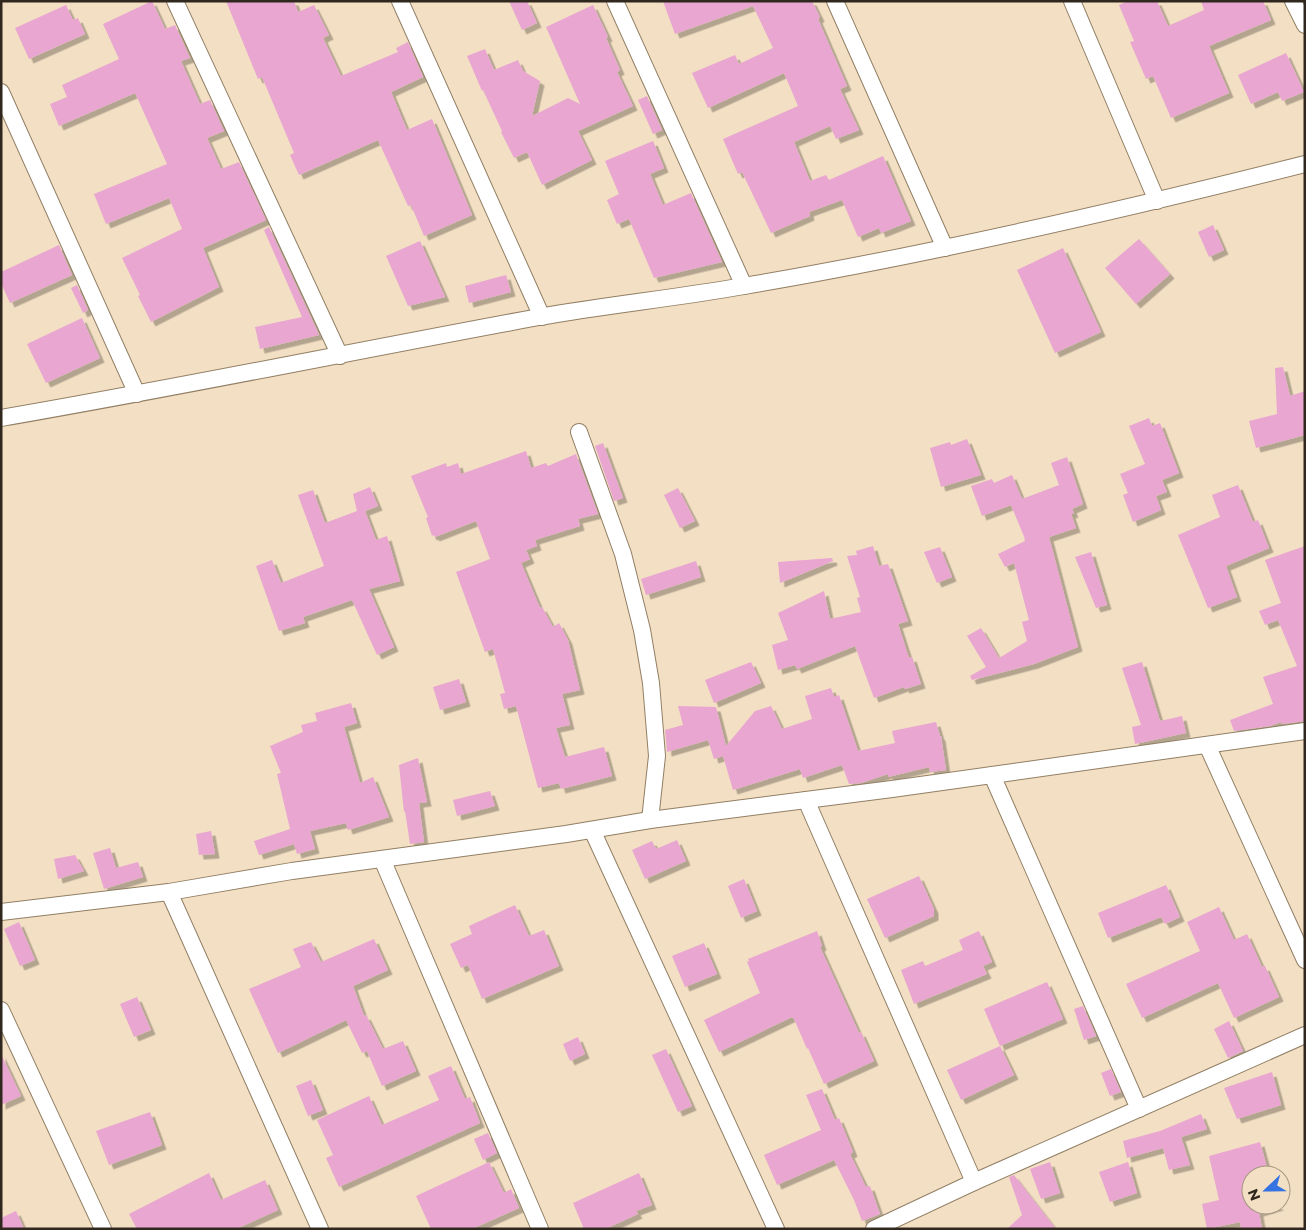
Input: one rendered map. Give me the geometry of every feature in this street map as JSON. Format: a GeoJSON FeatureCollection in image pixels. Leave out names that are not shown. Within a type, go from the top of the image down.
{"type":"FeatureCollection","features":[{"type":"Feature","properties":{"kind":"street"},"geometry":{"type":"LineString","coordinates":[[175,1],[340,356]]}},
{"type":"Feature","properties":{"kind":"street"},"geometry":{"type":"LineString","coordinates":[[400,1],[542,317]]}},
{"type":"Feature","properties":{"kind":"street"},"geometry":{"type":"LineString","coordinates":[[615,1],[744,286]]}},
{"type":"Feature","properties":{"kind":"street"},"geometry":{"type":"LineString","coordinates":[[835,1],[945,248]]}},
{"type":"Feature","properties":{"kind":"street"},"geometry":{"type":"LineString","coordinates":[[1072,1],[1157,201]]}},
{"type":"Feature","properties":{"kind":"street"},"geometry":{"type":"LineString","coordinates":[[1293,1],[1305,25]]}},
{"type":"Feature","properties":{"kind":"street"},"geometry":{"type":"LineString","coordinates":[[1,92],[137,394]]}},
{"type":"Feature","properties":{"kind":"street"},"geometry":{"type":"LineString","coordinates":[[1,418],[542,317],[744,286],[945,248],[1157,201],[1305,164]]}},
{"type":"Feature","properties":{"kind":"street"},"geometry":{"type":"LineString","coordinates":[[579,432],[623,554],[643,639],[651,683],[657,756],[650,820]]}},
{"type":"Feature","properties":{"kind":"street"},"geometry":{"type":"LineString","coordinates":[[1,912],[169,892],[292,872],[592,830],[650,820],[1305,731]]}},
{"type":"Feature","properties":{"kind":"street"},"geometry":{"type":"LineString","coordinates":[[1207,745],[1305,960]]}},
{"type":"Feature","properties":{"kind":"street"},"geometry":{"type":"LineString","coordinates":[[992,775],[1139,1109]]}},
{"type":"Feature","properties":{"kind":"street"},"geometry":{"type":"LineString","coordinates":[[806,800],[974,1182]]}},
{"type":"Feature","properties":{"kind":"street"},"geometry":{"type":"LineString","coordinates":[[592,830],[776,1229]]}},
{"type":"Feature","properties":{"kind":"street"},"geometry":{"type":"LineString","coordinates":[[382,859],[540,1229]]}},
{"type":"Feature","properties":{"kind":"street"},"geometry":{"type":"LineString","coordinates":[[169,892],[320,1229]]}},
{"type":"Feature","properties":{"kind":"street"},"geometry":{"type":"LineString","coordinates":[[1,1010],[104,1229]]}},
{"type":"Feature","properties":{"kind":"street"},"geometry":{"type":"LineString","coordinates":[[874,1229],[974,1182],[1305,1035]]}},
{"type":"Feature","properties":{"kind":"building"},"geometry":{"type":"Polygon","coordinates":[[[152,1],[165,29],[175,25],[190,58],[181,61],[200,104],[210,100],[224,131],[207,138],[221,169],[239,162],[266,220],[203,248],[219,287],[151,322],[122,258],[182,229],[169,198],[106,224],[94,194],[167,164],[136,95],[135,93],[59,126],[50,104],[67,97],[62,85],[119,59],[103,24],[152,1]]]}},
{"type":"Feature","properties":{"kind":"building"},"geometry":{"type":"Polygon","coordinates":[[[226,1],[294,1],[298,12],[314,5],[329,35],[323,38],[341,76],[398,52],[396,48],[408,42],[423,77],[391,92],[407,130],[432,119],[472,215],[424,236],[411,205],[408,206],[378,140],[299,175],[290,155],[294,153],[262,77],[258,79],[226,1]]]}},
{"type":"Feature","properties":{"kind":"building"},"geometry":{"type":"Polygon","coordinates":[[[509,1],[527,1],[537,23],[522,30],[509,1]]]}},
{"type":"Feature","properties":{"kind":"building"},"geometry":{"type":"Polygon","coordinates":[[[663,1],[812,1],[847,86],[840,89],[859,130],[836,139],[830,126],[794,142],[810,181],[826,175],[829,180],[883,156],[911,221],[881,233],[879,228],[858,237],[842,200],[809,212],[810,216],[771,233],[742,172],[738,174],[723,139],[798,106],[784,73],[708,108],[692,73],[735,55],[739,64],[773,48],[753,6],[675,34],[663,1]]]}},
{"type":"Feature","properties":{"kind":"building"},"geometry":{"type":"Polygon","coordinates":[[[1128,1],[1157,1],[1168,26],[1204,10],[1201,1],[1263,1],[1271,20],[1209,46],[1229,93],[1171,118],[1153,76],[1146,79],[1130,42],[1134,41],[1119,5],[1128,1]]]}},
{"type":"Feature","properties":{"kind":"building"},"geometry":{"type":"Polygon","coordinates":[[[66,5],[73,20],[78,18],[85,34],[29,59],[15,28],[66,5]]]}},
{"type":"Feature","properties":{"kind":"building"},"geometry":{"type":"Polygon","coordinates":[[[593,5],[608,37],[606,38],[620,70],[617,72],[633,106],[578,131],[592,160],[542,185],[527,152],[514,158],[467,56],[485,49],[494,70],[518,60],[523,71],[540,81],[532,116],[568,98],[580,104],[546,27],[593,5]]]}},
{"type":"Feature","properties":{"kind":"building"},"geometry":{"type":"Polygon","coordinates":[[[1286,53],[1304,92],[1282,101],[1278,92],[1251,104],[1238,75],[1286,53]]]}},
{"type":"Feature","properties":{"kind":"building"},"geometry":{"type":"Polygon","coordinates":[[[647,96],[662,130],[653,134],[638,100],[647,96]]]}},
{"type":"Feature","properties":{"kind":"building"},"geometry":{"type":"Polygon","coordinates":[[[653,141],[664,168],[650,174],[663,205],[691,193],[722,262],[654,278],[629,219],[617,224],[607,200],[619,194],[605,161],[653,141]]]}},
{"type":"Feature","properties":{"kind":"building"},"geometry":{"type":"Polygon","coordinates":[[[1213,225],[1224,250],[1209,257],[1198,232],[1213,225]]]}},
{"type":"Feature","properties":{"kind":"building"},"geometry":{"type":"Polygon","coordinates":[[[269,227],[319,335],[260,349],[255,327],[302,317],[264,230],[269,227]]]}},
{"type":"Feature","properties":{"kind":"building"},"geometry":{"type":"Polygon","coordinates":[[[1139,239],[1170,274],[1136,304],[1105,268],[1139,239]]]}},
{"type":"Feature","properties":{"kind":"building"},"geometry":{"type":"Polygon","coordinates":[[[420,241],[445,297],[408,306],[386,256],[420,241]]]}},
{"type":"Feature","properties":{"kind":"building"},"geometry":{"type":"Polygon","coordinates":[[[59,245],[72,275],[10,303],[1,283],[1,272],[59,245]]]}},
{"type":"Feature","properties":{"kind":"building"},"geometry":{"type":"Polygon","coordinates":[[[1063,248],[1101,332],[1055,353],[1017,270],[1063,248]]]}},
{"type":"Feature","properties":{"kind":"building"},"geometry":{"type":"Polygon","coordinates":[[[506,275],[511,292],[469,303],[465,286],[506,275]]]}},
{"type":"Feature","properties":{"kind":"building"},"geometry":{"type":"Polygon","coordinates":[[[77,285],[88,310],[83,313],[71,288],[77,285]]]}},
{"type":"Feature","properties":{"kind":"building"},"geometry":{"type":"Polygon","coordinates":[[[82,318],[100,358],[46,383],[27,344],[82,318]]]}},
{"type":"Feature","properties":{"kind":"building"},"geometry":{"type":"Polygon","coordinates":[[[1283,367],[1290,396],[1305,391],[1305,435],[1256,448],[1249,421],[1277,414],[1275,368],[1283,367]]]}},
{"type":"Feature","properties":{"kind":"building"},"geometry":{"type":"Polygon","coordinates":[[[1149,418],[1152,426],[1160,423],[1179,473],[1162,480],[1167,492],[1156,496],[1161,510],[1133,522],[1123,495],[1128,493],[1120,474],[1145,464],[1129,426],[1149,418]]]}},
{"type":"Feature","properties":{"kind":"building"},"geometry":{"type":"Polygon","coordinates":[[[967,439],[981,475],[941,487],[930,448],[950,442],[951,445],[967,439]]]}},
{"type":"Feature","properties":{"kind":"building"},"geometry":{"type":"Polygon","coordinates":[[[603,443],[623,498],[614,501],[595,446],[603,443]]]}},
{"type":"Feature","properties":{"kind":"building"},"geometry":{"type":"Polygon","coordinates":[[[526,451],[531,468],[546,463],[548,466],[576,454],[598,514],[578,519],[580,526],[535,540],[537,546],[526,550],[530,559],[521,563],[540,608],[542,607],[553,627],[559,623],[568,640],[580,690],[562,694],[570,725],[556,728],[565,757],[604,747],[612,776],[561,789],[559,783],[538,788],[516,706],[504,709],[500,694],[505,693],[493,649],[485,652],[456,572],[490,559],[476,521],[435,537],[434,535],[432,536],[426,518],[428,517],[411,476],[446,463],[447,467],[458,463],[461,474],[526,451]]]}},
{"type":"Feature","properties":{"kind":"building"},"geometry":{"type":"Polygon","coordinates":[[[1067,457],[1083,504],[1072,509],[1074,513],[1071,514],[1076,528],[1049,537],[1078,647],[1034,664],[972,680],[970,676],[986,667],[967,636],[981,628],[999,658],[1027,641],[1022,622],[1029,620],[1014,563],[1005,567],[998,554],[1025,541],[1011,505],[982,516],[971,486],[992,479],[994,483],[1012,475],[1022,499],[1059,485],[1051,463],[1067,457]]]}},
{"type":"Feature","properties":{"kind":"building"},"geometry":{"type":"Polygon","coordinates":[[[1238,485],[1253,522],[1258,520],[1269,548],[1226,566],[1237,597],[1208,608],[1178,535],[1220,517],[1212,495],[1238,485]]]}},
{"type":"Feature","properties":{"kind":"building"},"geometry":{"type":"Polygon","coordinates":[[[370,487],[378,506],[365,511],[376,540],[387,536],[400,581],[369,589],[394,647],[377,655],[352,600],[303,617],[305,623],[279,631],[256,566],[272,560],[281,583],[324,566],[298,495],[313,490],[325,523],[357,511],[353,494],[370,487]]]}},
{"type":"Feature","properties":{"kind":"building"},"geometry":{"type":"Polygon","coordinates":[[[678,488],[695,521],[680,528],[664,495],[678,488]]]}},
{"type":"Feature","properties":{"kind":"building"},"geometry":{"type":"Polygon","coordinates":[[[873,546],[879,566],[888,564],[908,621],[898,624],[909,658],[912,657],[921,684],[905,689],[904,687],[874,698],[855,646],[797,669],[795,665],[778,670],[772,645],[788,640],[778,613],[824,591],[830,619],[861,612],[857,598],[860,597],[847,556],[857,555],[856,551],[873,546]]]}},
{"type":"Feature","properties":{"kind":"building"},"geometry":{"type":"Polygon","coordinates":[[[1305,546],[1305,721],[1282,724],[1281,722],[1270,726],[1234,731],[1230,720],[1273,704],[1263,677],[1297,666],[1278,620],[1265,625],[1259,611],[1281,603],[1265,560],[1305,546]]]}},
{"type":"Feature","properties":{"kind":"building"},"geometry":{"type":"Polygon","coordinates":[[[940,547],[952,577],[937,583],[924,552],[940,547]]]}},
{"type":"Feature","properties":{"kind":"building"},"geometry":{"type":"Polygon","coordinates":[[[1091,552],[1107,605],[1096,608],[1075,557],[1091,552]]]}},
{"type":"Feature","properties":{"kind":"building"},"geometry":{"type":"Polygon","coordinates":[[[832,558],[833,561],[780,583],[778,562],[832,558]]]}},
{"type":"Feature","properties":{"kind":"building"},"geometry":{"type":"Polygon","coordinates":[[[696,561],[701,577],[646,595],[641,579],[696,561]]]}},
{"type":"Feature","properties":{"kind":"building"},"geometry":{"type":"Polygon","coordinates":[[[751,662],[761,683],[714,703],[705,680],[751,662]]]}},
{"type":"Feature","properties":{"kind":"building"},"geometry":{"type":"Polygon","coordinates":[[[1142,662],[1160,721],[1182,716],[1186,733],[1135,744],[1132,727],[1141,725],[1122,668],[1142,662]]]}},
{"type":"Feature","properties":{"kind":"building"},"geometry":{"type":"Polygon","coordinates":[[[459,679],[466,702],[440,710],[433,687],[459,679]]]}},
{"type":"Feature","properties":{"kind":"building"},"geometry":{"type":"Polygon","coordinates":[[[831,688],[834,697],[839,695],[858,751],[895,743],[892,731],[936,722],[941,736],[946,770],[930,772],[929,767],[888,777],[888,774],[861,783],[849,784],[842,765],[803,778],[800,769],[733,790],[723,756],[714,759],[708,740],[667,752],[665,730],[683,725],[678,706],[716,707],[726,746],[755,711],[771,706],[782,729],[812,719],[805,696],[831,688]]]}},
{"type":"Feature","properties":{"kind":"building"},"geometry":{"type":"Polygon","coordinates":[[[351,703],[357,723],[344,727],[360,783],[373,777],[389,817],[348,830],[346,823],[310,831],[315,849],[297,854],[294,844],[259,855],[254,841],[290,829],[277,774],[281,773],[270,746],[303,732],[301,725],[317,721],[315,713],[351,703]]]}},
{"type":"Feature","properties":{"kind":"building"},"geometry":{"type":"Polygon","coordinates":[[[418,758],[427,802],[419,803],[424,842],[410,844],[404,812],[399,765],[418,758]]]}},
{"type":"Feature","properties":{"kind":"building"},"geometry":{"type":"Polygon","coordinates":[[[490,791],[495,806],[457,816],[453,800],[490,791]]]}},
{"type":"Feature","properties":{"kind":"building"},"geometry":{"type":"Polygon","coordinates":[[[211,831],[215,854],[199,855],[196,834],[211,831]]]}},
{"type":"Feature","properties":{"kind":"building"},"geometry":{"type":"Polygon","coordinates":[[[677,840],[686,861],[645,879],[632,850],[652,841],[656,849],[677,840]]]}},
{"type":"Feature","properties":{"kind":"building"},"geometry":{"type":"Polygon","coordinates":[[[110,848],[116,868],[138,862],[143,877],[104,889],[93,853],[110,848]]]}},
{"type":"Feature","properties":{"kind":"building"},"geometry":{"type":"Polygon","coordinates":[[[75,855],[84,871],[58,879],[54,859],[75,855]]]}},
{"type":"Feature","properties":{"kind":"building"},"geometry":{"type":"Polygon","coordinates":[[[919,876],[934,909],[934,916],[885,938],[867,899],[919,876]]]}},
{"type":"Feature","properties":{"kind":"building"},"geometry":{"type":"Polygon","coordinates":[[[744,879],[757,911],[741,918],[728,886],[744,879]]]}},
{"type":"Feature","properties":{"kind":"building"},"geometry":{"type":"Polygon","coordinates":[[[1166,885],[1180,917],[1165,924],[1161,917],[1108,938],[1098,913],[1166,885]]]}},
{"type":"Feature","properties":{"kind":"building"},"geometry":{"type":"Polygon","coordinates":[[[515,905],[529,936],[544,930],[559,966],[482,999],[468,965],[461,968],[450,944],[472,934],[469,926],[515,905]]]}},
{"type":"Feature","properties":{"kind":"building"},"geometry":{"type":"Polygon","coordinates":[[[1219,907],[1234,940],[1247,934],[1262,967],[1265,966],[1279,997],[1234,1018],[1218,983],[1142,1018],[1126,984],[1200,951],[1187,922],[1219,907]]]}},
{"type":"Feature","properties":{"kind":"building"},"geometry":{"type":"Polygon","coordinates":[[[19,922],[35,960],[20,966],[4,929],[19,922]]]}},
{"type":"Feature","properties":{"kind":"building"},"geometry":{"type":"Polygon","coordinates":[[[817,931],[822,946],[820,947],[859,1033],[861,1032],[874,1061],[824,1084],[792,1017],[719,1052],[704,1020],[760,993],[747,962],[749,961],[748,959],[817,931]]]}},
{"type":"Feature","properties":{"kind":"building"},"geometry":{"type":"Polygon","coordinates":[[[979,931],[992,962],[983,966],[987,974],[914,1004],[901,970],[923,961],[925,966],[963,950],[959,940],[979,931]]]}},
{"type":"Feature","properties":{"kind":"building"},"geometry":{"type":"Polygon","coordinates":[[[374,939],[388,970],[353,986],[364,1016],[366,1015],[383,1049],[403,1041],[416,1071],[382,1086],[367,1051],[362,1053],[346,1020],[278,1053],[249,989],[301,967],[293,949],[311,942],[321,962],[374,939]]]}},
{"type":"Feature","properties":{"kind":"building"},"geometry":{"type":"Polygon","coordinates":[[[704,943],[717,974],[685,987],[672,956],[704,943]]]}},
{"type":"Feature","properties":{"kind":"building"},"geometry":{"type":"Polygon","coordinates":[[[1047,982],[1063,1019],[1000,1046],[984,1009],[1047,982]]]}},
{"type":"Feature","properties":{"kind":"building"},"geometry":{"type":"Polygon","coordinates":[[[137,997],[151,1030],[134,1037],[120,1004],[137,997]]]}},
{"type":"Feature","properties":{"kind":"building"},"geometry":{"type":"Polygon","coordinates":[[[1083,1006],[1096,1036],[1084,1040],[1074,1009],[1083,1006]]]}},
{"type":"Feature","properties":{"kind":"building"},"geometry":{"type":"Polygon","coordinates":[[[1229,1021],[1243,1051],[1228,1058],[1214,1029],[1229,1021]]]}},
{"type":"Feature","properties":{"kind":"building"},"geometry":{"type":"Polygon","coordinates":[[[578,1037],[585,1054],[570,1061],[563,1044],[578,1037]]]}},
{"type":"Feature","properties":{"kind":"building"},"geometry":{"type":"Polygon","coordinates":[[[1000,1046],[1014,1075],[961,1100],[947,1070],[1000,1046]]]}},
{"type":"Feature","properties":{"kind":"building"},"geometry":{"type":"Polygon","coordinates":[[[666,1049],[692,1106],[678,1112],[652,1055],[666,1049]]]}},
{"type":"Feature","properties":{"kind":"building"},"geometry":{"type":"Polygon","coordinates":[[[1,1054],[21,1096],[1,1105],[1,1054]]]}},
{"type":"Feature","properties":{"kind":"building"},"geometry":{"type":"Polygon","coordinates":[[[451,1066],[465,1099],[470,1097],[480,1123],[339,1187],[326,1158],[333,1155],[317,1120],[369,1096],[382,1125],[439,1100],[428,1076],[451,1066]]]}},
{"type":"Feature","properties":{"kind":"building"},"geometry":{"type":"Polygon","coordinates":[[[1111,1069],[1121,1092],[1110,1096],[1101,1073],[1111,1069]]]}},
{"type":"Feature","properties":{"kind":"building"},"geometry":{"type":"Polygon","coordinates":[[[1272,1072],[1281,1105],[1237,1119],[1224,1088],[1272,1072]]]}},
{"type":"Feature","properties":{"kind":"building"},"geometry":{"type":"Polygon","coordinates":[[[311,1080],[323,1110],[308,1116],[296,1086],[311,1080]]]}},
{"type":"Feature","properties":{"kind":"building"},"geometry":{"type":"Polygon","coordinates":[[[822,1089],[835,1120],[839,1118],[853,1152],[850,1154],[866,1187],[870,1186],[880,1214],[862,1221],[834,1160],[777,1185],[764,1155],[821,1130],[806,1095],[822,1089]]]}},
{"type":"Feature","properties":{"kind":"building"},"geometry":{"type":"Polygon","coordinates":[[[150,1112],[162,1145],[109,1165],[96,1131],[150,1112]]]}},
{"type":"Feature","properties":{"kind":"building"},"geometry":{"type":"Polygon","coordinates":[[[1201,1114],[1207,1129],[1181,1137],[1190,1165],[1169,1170],[1163,1148],[1127,1158],[1123,1141],[1160,1131],[1201,1114]]]}},
{"type":"Feature","properties":{"kind":"building"},"geometry":{"type":"Polygon","coordinates":[[[488,1133],[497,1153],[483,1160],[474,1139],[488,1133]]]}},
{"type":"Feature","properties":{"kind":"building"},"geometry":{"type":"Polygon","coordinates":[[[1260,1142],[1266,1165],[1241,1165],[1241,1215],[1260,1215],[1262,1229],[1241,1229],[1240,1222],[1207,1229],[1202,1204],[1219,1200],[1209,1156],[1260,1142]]]}},
{"type":"Feature","properties":{"kind":"building"},"geometry":{"type":"Polygon","coordinates":[[[489,1162],[504,1193],[511,1189],[519,1208],[472,1229],[431,1229],[416,1196],[489,1162]]]}},
{"type":"Feature","properties":{"kind":"building"},"geometry":{"type":"Polygon","coordinates":[[[1050,1162],[1060,1193],[1041,1199],[1030,1169],[1050,1162]]]}},
{"type":"Feature","properties":{"kind":"building"},"geometry":{"type":"Polygon","coordinates":[[[1128,1162],[1137,1193],[1110,1202],[1099,1172],[1128,1162]]]}},
{"type":"Feature","properties":{"kind":"building"},"geometry":{"type":"Polygon","coordinates":[[[209,1173],[221,1200],[265,1180],[278,1210],[236,1229],[137,1229],[129,1214],[209,1173]]]}},
{"type":"Feature","properties":{"kind":"building"},"geometry":{"type":"Polygon","coordinates":[[[639,1173],[652,1205],[636,1211],[638,1214],[605,1229],[584,1229],[573,1203],[639,1173]]]}},
{"type":"Feature","properties":{"kind":"building"},"geometry":{"type":"Polygon","coordinates":[[[1014,1175],[1056,1229],[1007,1229],[1022,1215],[1009,1177],[1014,1175]]]}},
{"type":"Feature","properties":{"kind":"building"},"geometry":{"type":"Polygon","coordinates":[[[16,1211],[24,1229],[1,1229],[1,1218],[16,1211]]]}}]}
